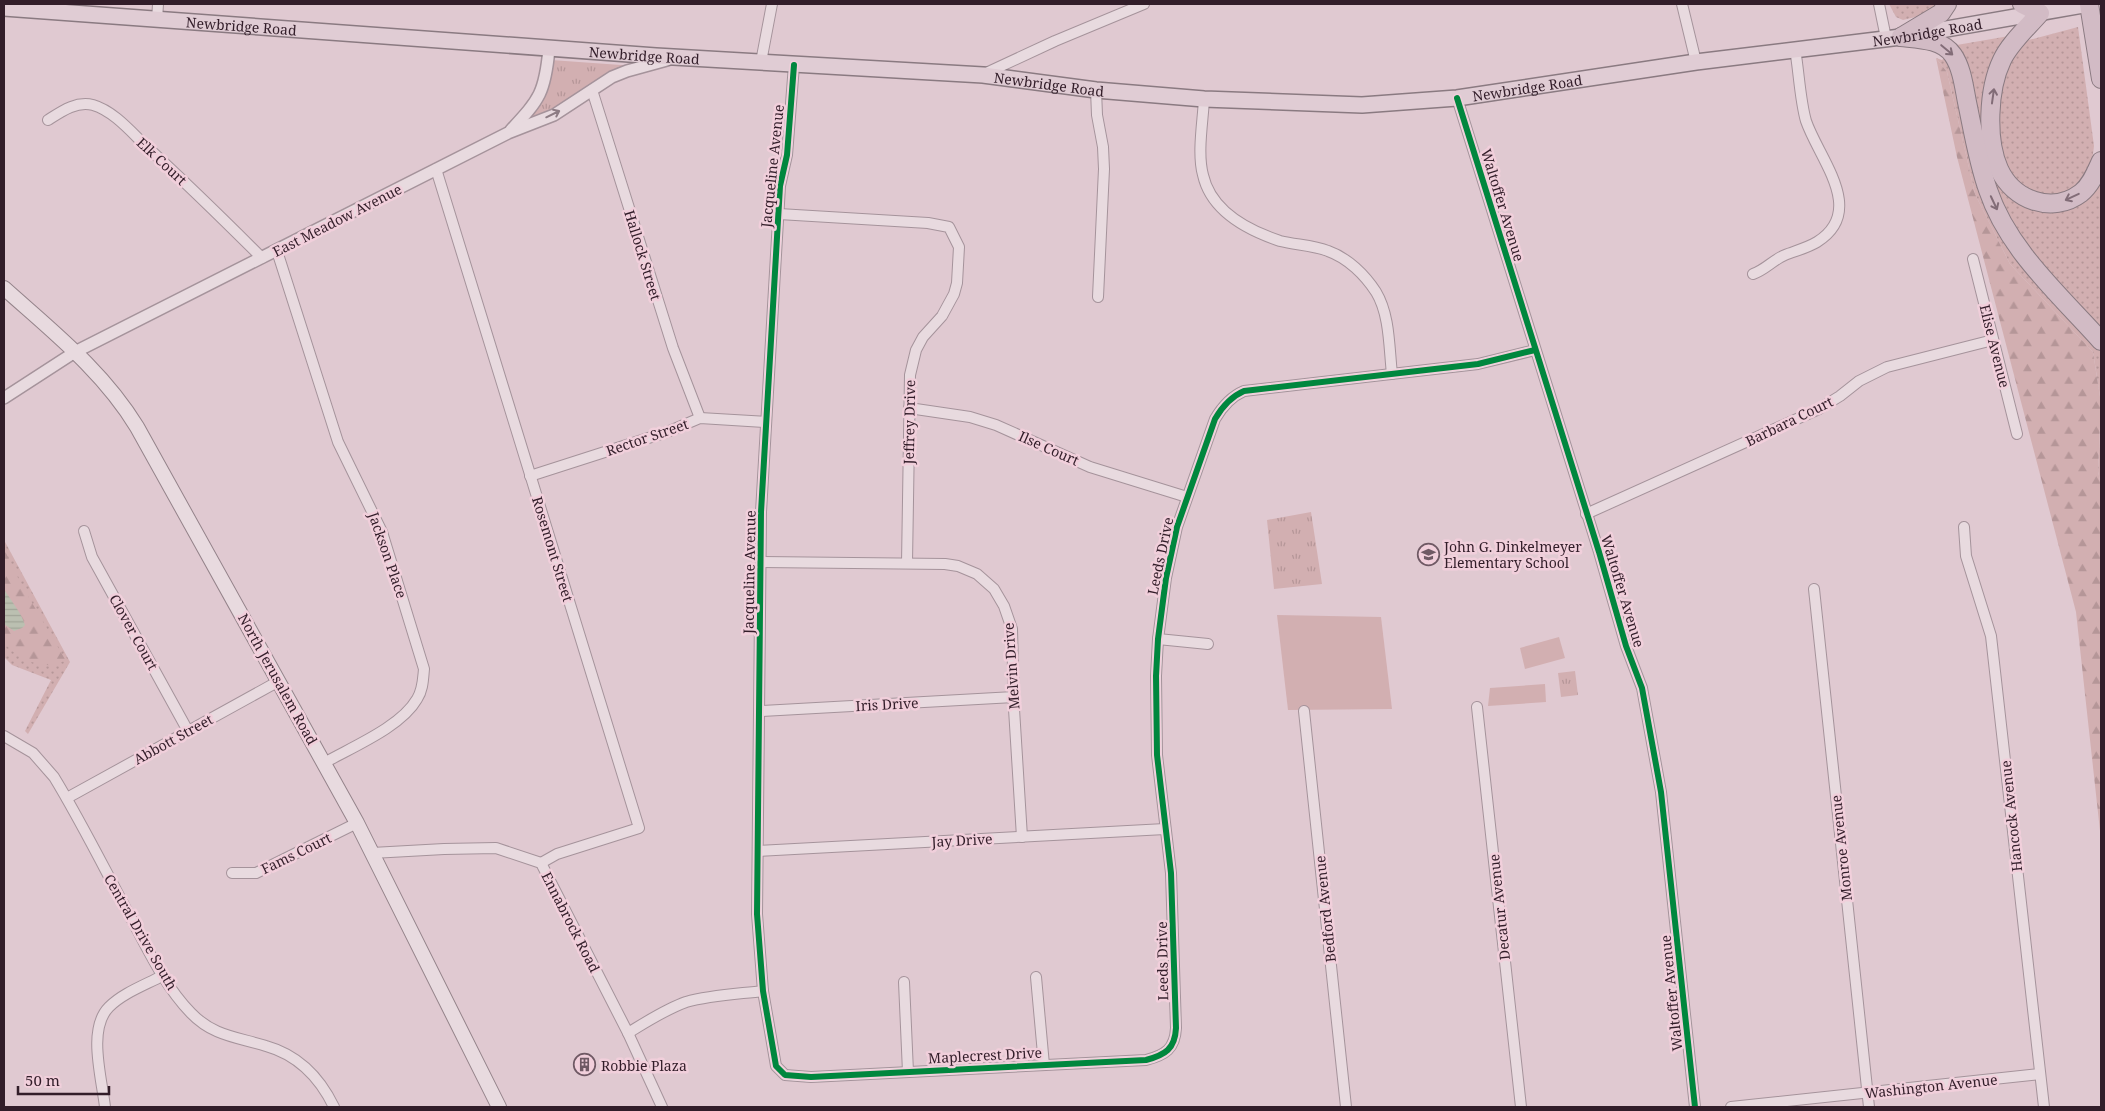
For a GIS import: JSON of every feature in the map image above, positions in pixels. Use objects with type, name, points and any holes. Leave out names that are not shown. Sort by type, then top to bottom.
[{"type":"highway","points":[[1894,38],[1941,13],[1948,4]]},
{"type":"highway","points":[[2022,4],[2048,11],[2008,51],[1996,75],[1990,129],[1998,168],[2008,185],[2019,195],[2034,202],[2050,204],[2069,200],[2081,193],[2089,185],[2101,161]]},
{"type":"highway","points":[[2089,4],[2101,79]]},
{"type":"highway","points":[[1894,38],[1946,46],[1954,56],[1962,79],[1982,170],[1998,213],[2011,236],[2030,262],[2101,341]]},
{"type":"main road","name":"Newbridge Road","points":[[4,8],[549,49],[983,75],[1096,90],[1204,99],[1362,105],[1457,98],[1696,62],[1894,38],[2089,4]]},
{"type":"main road","name":"North Jerusalem Road","points":[[4,288],[110,386],[138,426],[357,823],[499,1107]]},
{"type":"street","points":[[157,20],[158,4]]},
{"type":"street","points":[[760,62],[772,4]]},
{"type":"street","points":[[983,75],[1055,41],[1144,4]]},
{"type":"street","points":[[1682,4],[1696,62]]},
{"type":"street","points":[[1879,4],[1894,38]]},
{"type":"street","points":[[508,133],[540,96],[544,85],[549,49]]},
{"type":"street","points":[[1753,274],[1761,271],[1780,257],[1816,242],[1830,232],[1840,212],[1839,192],[1806,120],[1795,49]]},
{"type":"street","name":"East Meadow Avenue","points":[[4,398],[75,352],[508,133],[554,115],[612,77],[676,57]]},
{"type":"street","name":"Jacqueline Avenue","points":[[785,1075],[776,1066],[764,991],[757,914],[762,512],[780,186],[789,130],[794,65]]},
{"type":"street","name":"Hallock Street","points":[[592,90],[673,348],[700,418]]},
{"type":"street","points":[[1096,90],[1104,170],[1098,297]]},
{"type":"street","name":"Waltoffer Avenue","points":[[1457,98],[1626,646],[1642,688],[1648,711],[1661,792],[1696,1107]]},
{"type":"street","points":[[1204,99],[1201,164],[1210,194],[1228,215],[1246,226],[1281,241],[1329,251],[1348,262],[1363,275],[1377,294],[1383,309],[1392,374]]},
{"type":"street","name":"Elk Court","points":[[48,120],[68,107],[82,104],[94,106],[113,116],[189,186],[262,258]]},
{"type":"street","name":"Rosemont Street","points":[[436,169],[639,828],[557,854],[540,863]]},
{"type":"street","name":"Jeffrey Drive","points":[[779,214],[928,223],[949,227],[959,247],[957,283],[954,294],[942,316],[923,338],[916,350],[910,375],[907,563]]},
{"type":"street","name":"Jackson Place","points":[[277,251],[338,442],[382,532],[424,669],[423,684],[418,698],[409,711],[398,721],[324,763]]},
{"type":"street","name":"Elise Avenue","points":[[1973,259],[2017,434]]},
{"type":"street","name":"Barbara Court","points":[[1586,514],[1819,409],[1859,381],[1887,367],[1993,340]]},
{"type":"street","name":"Leeds Drive","points":[[1175,1037],[1173,902],[1155,723],[1158,639],[1166,578],[1177,527],[1215,419],[1222,406],[1236,395],[1260,388],[1478,364],[1535,350]]},
{"type":"street","name":"Ilse Court","points":[[909,408],[970,418],[996,425],[1090,466],[1186,497]]},
{"type":"street","name":"Rector Street","points":[[530,476],[667,432],[700,418],[766,422]]},
{"type":"street","name":"Hancock Avenue","points":[[1964,527],[1966,556],[1991,636],[2044,1107]]},
{"type":"street","name":"Clover Court","points":[[84,531],[92,557],[188,730]]},
{"type":"street","name":"Melvin Drive","points":[[762,562],[945,564],[958,566],[977,574],[994,589],[1004,606],[1012,628],[1022,837]]},
{"type":"street","name":"Monroe Avenue","points":[[1814,589],[1869,1107]]},
{"type":"street","points":[[1158,639],[1208,644]]},
{"type":"street","name":"Abbott Street","points":[[67,798],[279,681]]},
{"type":"street","name":"Iris Drive","points":[[760,711],[1014,697]]},
{"type":"street","name":"Decatur Avenue","points":[[1477,707],[1521,1107]]},
{"type":"street","name":"Bedford Avenue","points":[[1304,711],[1346,1107]]},
{"type":"street","name":"Central Drive South","points":[[4,736],[25,747],[41,760],[67,798],[162,976],[192,1014],[204,1024],[230,1038],[266,1046],[296,1060],[312,1073],[334,1107]]},
{"type":"street","name":"Fams Court","points":[[232,874],[256,873],[357,823]]},
{"type":"street","name":"Jay Drive","points":[[758,850],[1165,829]]},
{"type":"street","name":"Ennabrock Road","points":[[372,853],[496,848],[540,863],[628,1033],[662,1107]]},
{"type":"street","points":[[106,1107],[97,1038],[101,1017],[116,1002],[162,976]]},
{"type":"street","points":[[1036,977],[1044,1065]]},
{"type":"street","points":[[904,982],[908,1072]]},
{"type":"street","points":[[628,1033],[648,1020],[685,1003],[764,991]]},
{"type":"street","name":"Maplecrest Drive","points":[[785,1075],[811,1077],[1146,1060],[1161,1056],[1170,1049],[1175,1037]]},
{"type":"street","name":"Washington Avenue","points":[[1731,1107],[2040,1074]]},
{"type":"green space","points":[[1889,4],[1941,4],[1932,13],[1903,20],[1896,17]]},
{"type":"green space","points":[[2078,27],[2094,146],[2091,169],[2082,185],[2065,196],[2026,195],[1998,156],[1995,114],[2001,74],[2025,41]]},
{"type":"green space","points":[[2009,36],[1996,52],[1983,96],[1985,149],[1993,175],[2012,200],[2037,211],[2063,211],[2087,198],[2101,182],[2101,333],[2027,250],[2004,215],[1951,46]]},
{"type":"green space","points":[[1945,57],[1952,70],[1979,189],[2101,352],[2101,403],[2093,352],[2010,264],[1975,194],[1947,72],[1936,58],[1942,60]]},
{"type":"green space","points":[[1936,58],[1947,72],[1975,194],[2010,264],[2093,352],[2101,403],[2098,471],[2101,486],[2101,840],[2076,612],[1957,157]]},
{"type":"green space","points":[[551,60],[635,66],[563,106],[522,125]]},
{"type":"green space","points":[[2101,409],[2101,486],[2098,471]]},
{"type":"green space","points":[[1311,512],[1322,584],[1274,589],[1267,520]]},
{"type":"green space","points":[[4,540],[70,662],[28,734],[25,731],[51,680],[12,665],[4,657]]},
{"type":"green space","points":[[4,549],[21,584],[66,661],[55,665],[33,663],[14,653],[4,643],[4,624],[5,626],[22,616],[12,604],[4,589]]},
{"type":"green space","points":[[1277,615],[1381,617],[1392,709],[1288,710]]},
{"type":"green space","points":[[1559,637],[1565,658],[1525,669],[1520,648]]},
{"type":"green space","points":[[1575,671],[1578,695],[1561,697],[1558,673]]},
{"type":"green space","points":[[1545,684],[1546,702],[1488,706],[1490,688]]},
{"type":"shaded area","points":[[4,589],[25,625],[14,631],[4,624]]},
{"type":"cycle path","points":[[794,65],[787,155],[780,186],[761,512],[757,914],[763,991],[776,1066],[785,1075],[811,1077],[1146,1060],[1159,1056],[1168,1050],[1174,1041],[1176,1028],[1171,873],[1157,755],[1156,676],[1158,639],[1166,578],[1177,527],[1215,419],[1227,403],[1244,391],[1478,364],[1535,350]]},
{"type":"cycle path","points":[[1457,98],[1599,552],[1626,646],[1642,688],[1661,792],[1695,1107]]},
{"type":"place","name":"John G. Dinkelmeyer Elementary School","points":[[1428,554]]},
{"type":"place","name":"Robbie Plaza","points":[[585,1065]]}]
